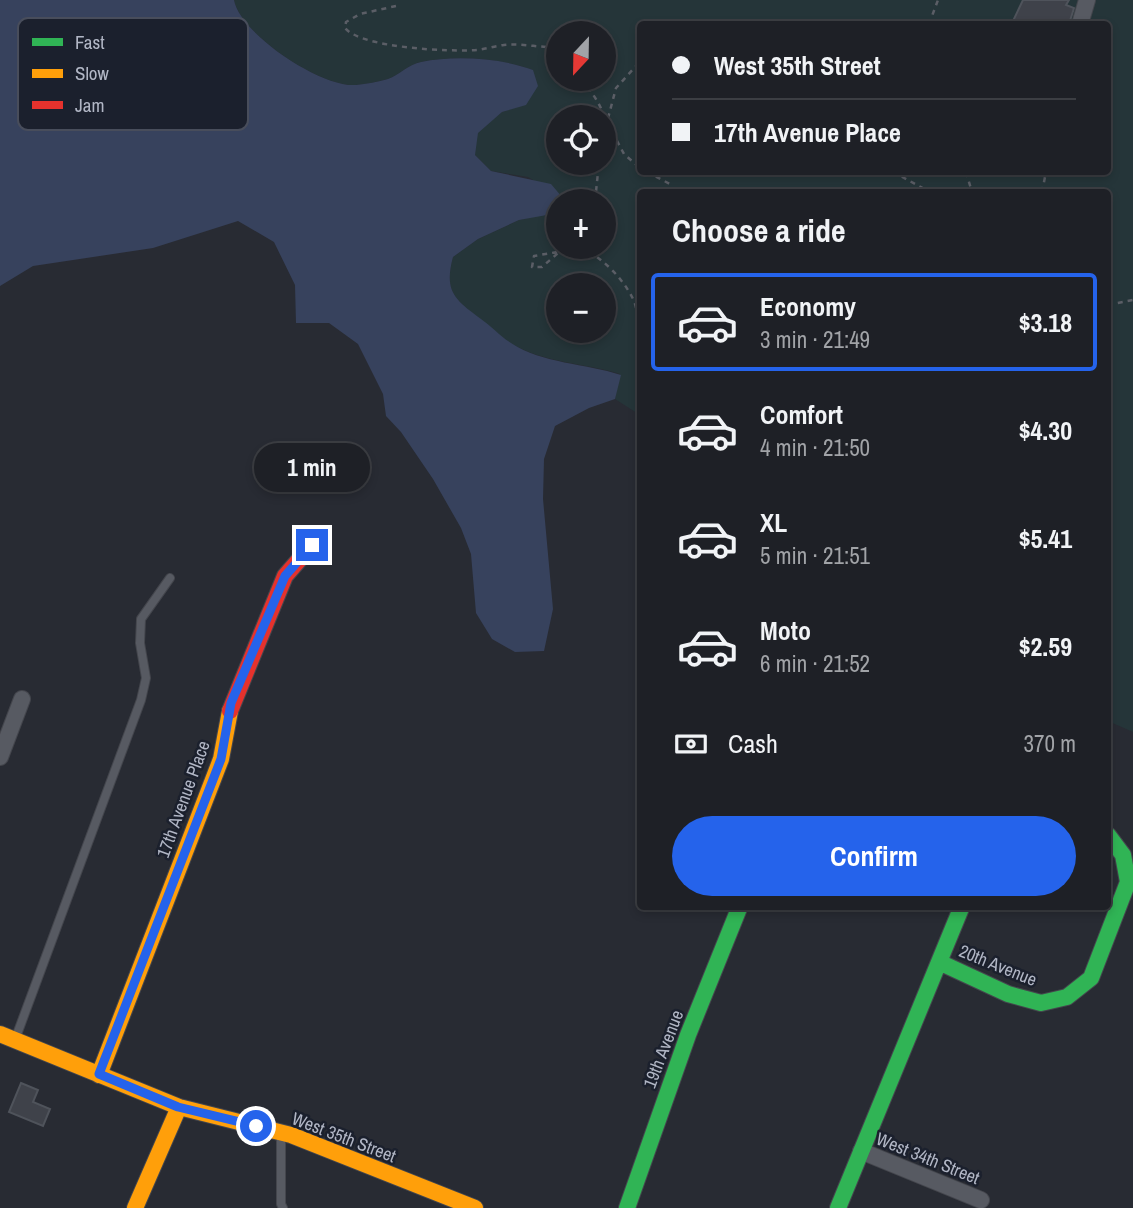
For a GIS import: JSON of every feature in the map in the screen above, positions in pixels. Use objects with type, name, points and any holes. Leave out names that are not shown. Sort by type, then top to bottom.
[{"type":"street","points":[[1081,21],[1087,0]]},
{"type":"street","name":"17th Avenue Place","points":[[99,1074],[221,759],[231,703],[285,576],[312,545]]},
{"type":"street","points":[[0,757],[22,699]]},
{"type":"street","name":"20th Avenue","points":[[939,962],[1008,993],[1041,1003],[1067,997],[1091,978],[1128,882],[1123,855],[1111,839]]},
{"type":"street","name":"19th Avenue","points":[[627,1208],[688,1035],[738,910]]},
{"type":"street","name":"20th Avenue","points":[[838,1208],[960,910]]},
{"type":"street","name":"West 35th Street","points":[[8,1037],[178,1107],[282,1133],[433,1196],[475,1208]]},
{"type":"street","points":[[135,1208],[178,1107]]},
{"type":"street","name":"West 34th Street","points":[[861,1151],[981,1200]]},
{"type":"lane","points":[[8,1037],[141,700],[146,678],[140,643],[141,620],[170,578]]},
{"type":"lane","points":[[282,1133],[283,1208]]},
{"type":"path","points":[[930,21],[939,0]]},
{"type":"path","points":[[396,6],[360,14],[346,22],[345,27],[351,34],[365,38],[443,50],[478,50],[504,45],[546,47]]},
{"type":"path","points":[[612,105],[616,88],[637,66]]},
{"type":"path","points":[[616,139],[624,154],[637,165]]},
{"type":"path","points":[[653,175],[670,184]]},
{"type":"path","points":[[899,175],[924,189]]},
{"type":"path","points":[[557,252],[542,267],[532,267],[534,256],[557,252]]},
{"type":"path","points":[[597,259],[614,271],[623,284],[634,301],[637,318]]},
{"type":"path","points":[[1111,304],[1133,300]]},
{"type":"shaded area","points":[[234,0],[1133,0],[1133,732],[1111,722],[1111,189],[637,189],[637,413],[615,399],[620,374],[550,359],[523,350],[506,340],[464,306],[453,293],[450,278],[453,257],[478,239],[519,220],[546,214],[546,259],[616,259],[616,189],[548,189],[528,177],[491,171],[475,155],[475,133],[502,112],[526,104],[532,70],[492,60],[434,60],[417,63],[380,81],[356,85],[341,84],[323,78],[284,56],[251,28],[248,18],[243,18],[240,14]]},
{"type":"water","points":[[0,0],[234,0],[243,18],[18,18],[18,130],[248,130],[248,24],[266,43],[284,56],[323,78],[341,84],[356,85],[380,81],[417,63],[434,60],[492,60],[533,70],[538,86],[526,105],[502,112],[478,133],[475,155],[491,171],[551,184],[555,189],[546,189],[546,215],[519,220],[478,239],[453,257],[450,278],[453,293],[458,300],[523,350],[621,375],[615,399],[589,408],[555,426],[544,459],[543,499],[553,609],[544,651],[515,652],[492,639],[476,613],[471,554],[461,528],[433,479],[401,432],[386,416],[383,394],[358,344],[329,323],[296,323],[295,285],[274,242],[238,221],[153,248],[33,266],[0,286]]},
{"type":"building","points":[[1023,0],[1069,0],[1066,5],[1074,8],[1070,21],[1013,21]]},
{"type":"building","points":[[21,1083],[38,1090],[33,1102],[50,1109],[43,1126],[9,1112]]},
{"type":"traffic: fast","points":[[960,910],[939,962],[1008,994],[1041,1003],[1067,997],[1091,978],[1128,882],[1123,855],[1111,839]]},
{"type":"traffic: fast","points":[[627,1208],[688,1035],[738,910]]},
{"type":"traffic: fast","points":[[838,1208],[939,962]]},
{"type":"traffic: slow","points":[[99,1075],[221,759],[230,711]]},
{"type":"traffic: slow","points":[[0,1034],[179,1107],[291,1135],[475,1208]]},
{"type":"traffic: slow","points":[[135,1208],[179,1107]]},
{"type":"traffic: jam","points":[[230,711],[285,576],[312,545]]},
{"type":"route","points":[[256,1126],[178,1107],[99,1074],[221,759],[231,703],[285,576],[312,545]]}]
